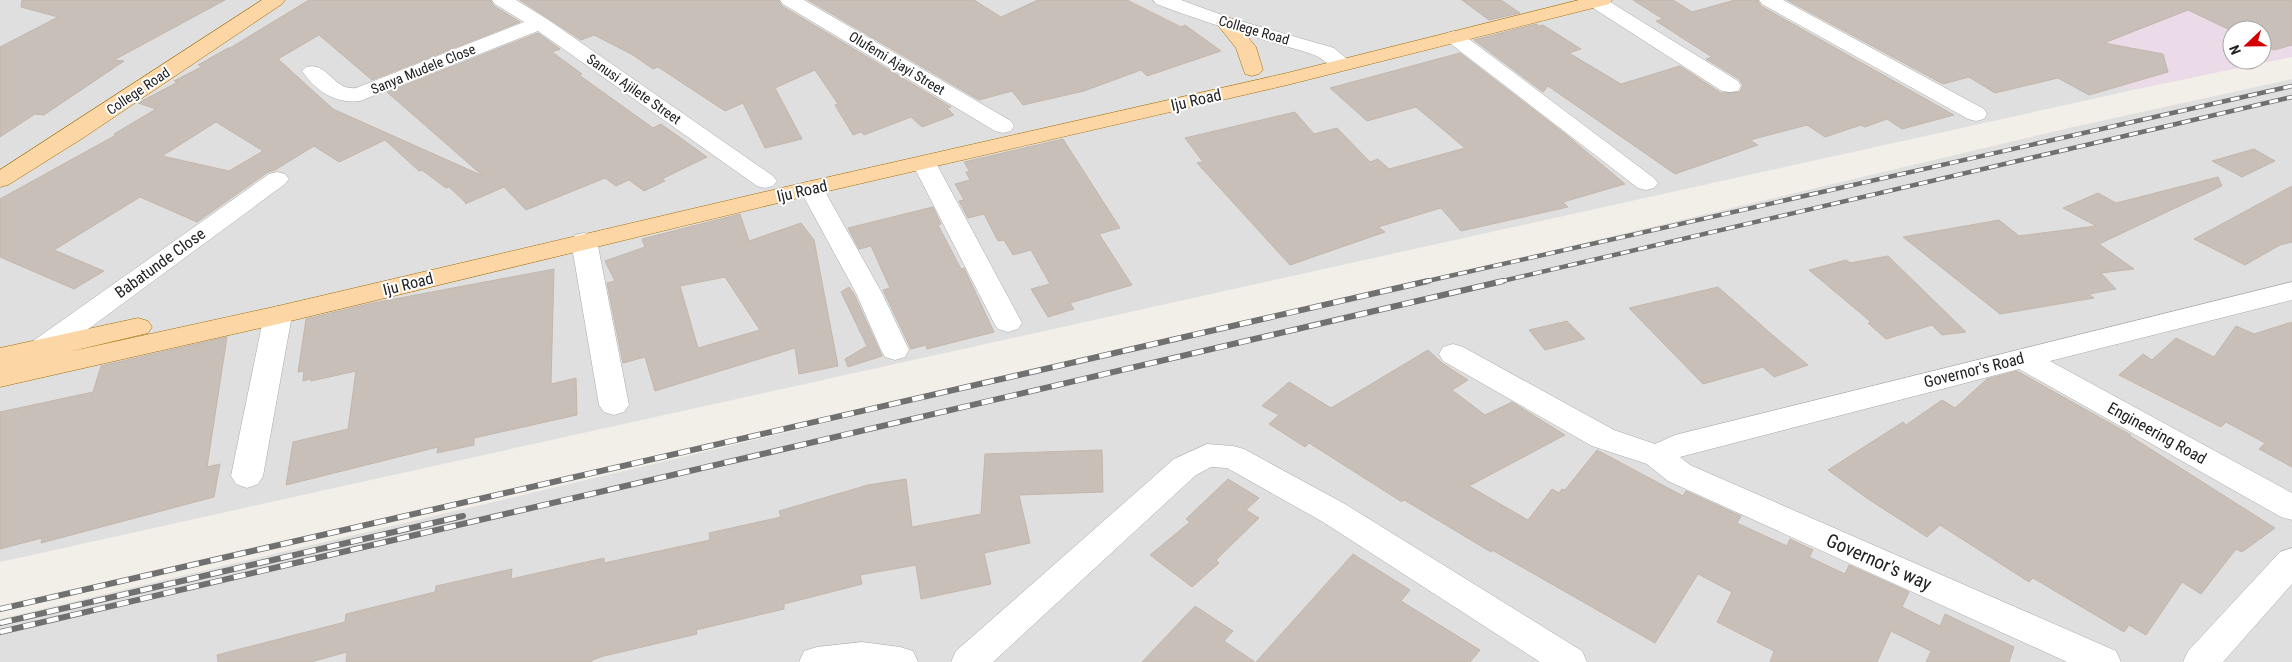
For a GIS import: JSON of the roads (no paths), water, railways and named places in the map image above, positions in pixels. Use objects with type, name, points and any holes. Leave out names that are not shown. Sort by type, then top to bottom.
[{"type":"main road","name":"College Road","points":[[0,161],[116,89],[252,0]]},
{"type":"main road","name":"College Road","points":[[0,180],[83,128],[275,0]]},
{"type":"main road","name":"Iju Road","points":[[0,377],[278,315],[584,241],[924,163],[1335,58],[1534,0]]},
{"type":"main road","name":"Iju Road","points":[[0,358],[281,296],[765,181],[1252,70],[1335,58],[1454,37],[1599,1]]},
{"type":"main road","points":[[1226,23],[1246,47],[1252,70]]},
{"type":"street","name":"Sanusi Ajilete Street","points":[[502,0],[540,23],[765,181]]},
{"type":"street","name":"Olufemi Ajayi Street","points":[[790,0],[1003,126]]},
{"type":"street","name":"College Road","points":[[1163,0],[1226,23],[1335,58]]},
{"type":"street","points":[[1769,0],[1976,114]]},
{"type":"street","points":[[1599,1],[1730,86]]},
{"type":"street","name":"Sanya Mudele Close","points":[[313,71],[338,94],[348,96],[360,94],[540,23]]},
{"type":"street","points":[[1454,37],[1646,182]]},
{"type":"street","points":[[924,163],[1008,323]]},
{"type":"street","name":"Babatunde Close","points":[[43,348],[277,179]]},
{"type":"street","points":[[811,188],[869,293],[895,350]]},
{"type":"street","points":[[584,241],[614,405]]},
{"type":"street","name":"Governor's Road","points":[[1658,456],[1675,446],[2021,358],[2292,292]]},
{"type":"street","points":[[247,476],[278,315]]},
{"type":"street","points":[[1453,354],[1604,438],[1658,456]]},
{"type":"street","name":"Engineering Road","points":[[2021,358],[2292,508]]},
{"type":"street","points":[[969,662],[1185,466],[1207,454],[1233,457],[1334,513],[1569,662]]},
{"type":"street","name":"Governor's way","points":[[1658,456],[1679,473],[2103,662]]},
{"type":"street","points":[[2201,662],[2292,561]]},
{"type":"street","points":[[817,662],[862,657],[900,662]]},
{"type":"railway","points":[[1423,282],[2292,86]]},
{"type":"railway","points":[[1498,282],[2292,97]]},
{"type":"railway","points":[[0,609],[1428,281]]},
{"type":"railway","points":[[0,632],[1503,281]]},
{"type":"railway","points":[[0,623],[463,516]]}]
